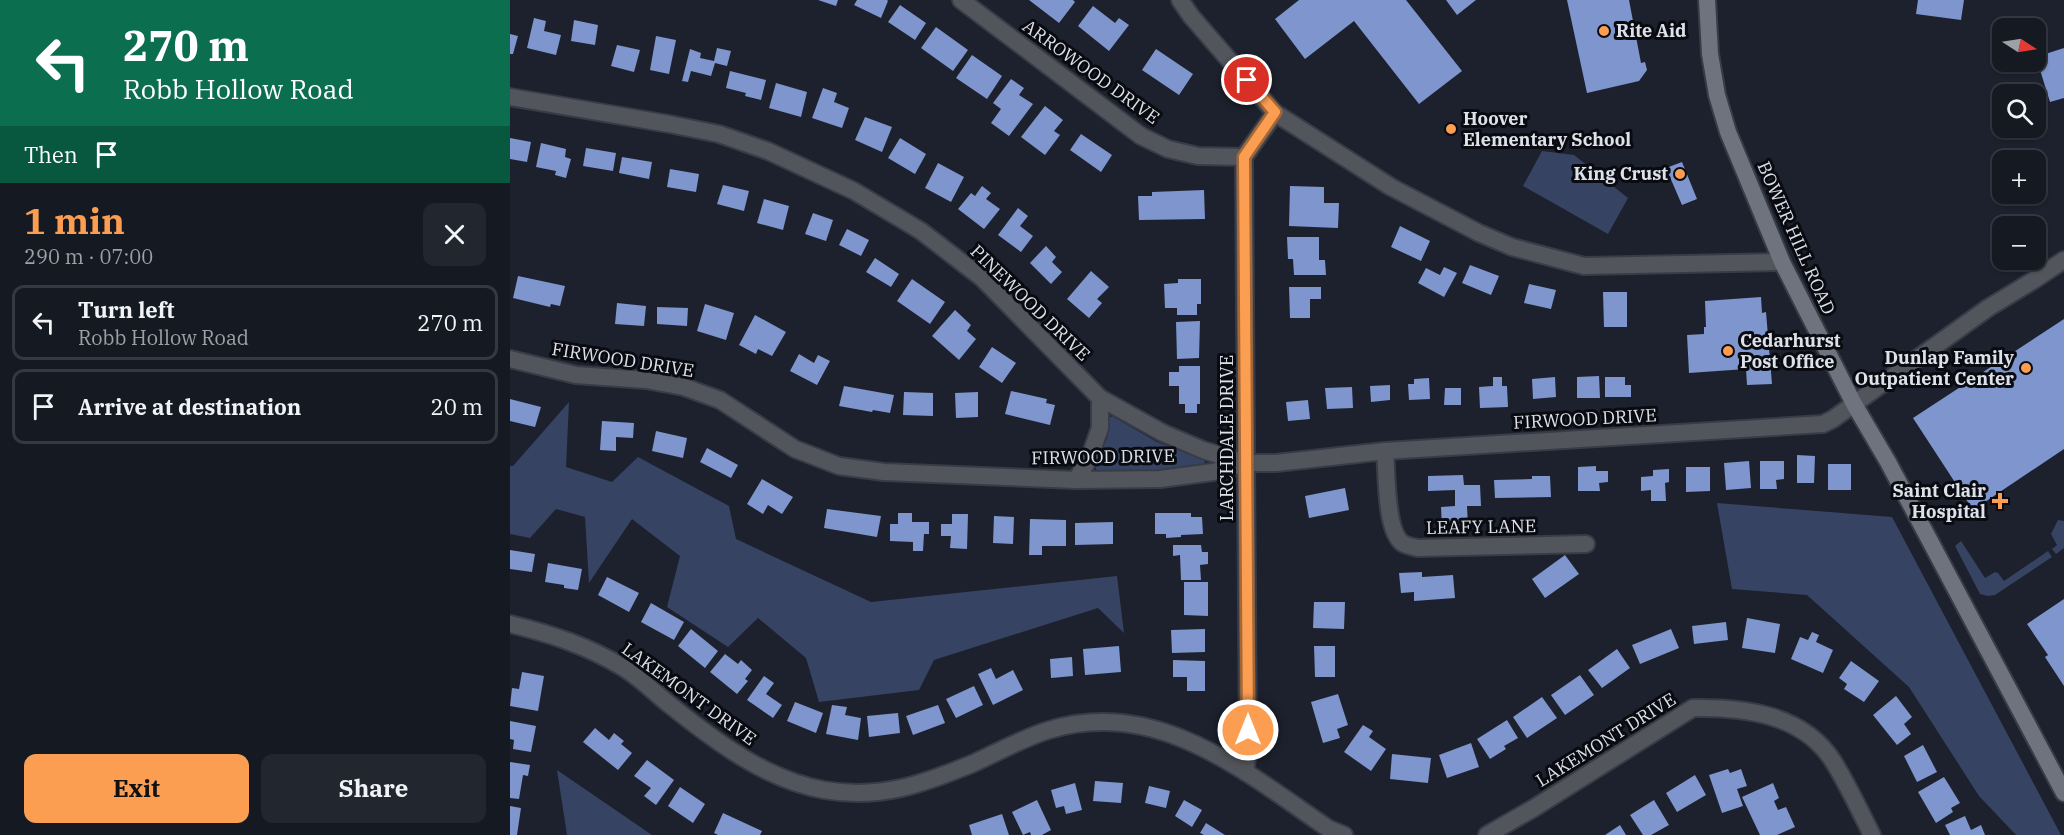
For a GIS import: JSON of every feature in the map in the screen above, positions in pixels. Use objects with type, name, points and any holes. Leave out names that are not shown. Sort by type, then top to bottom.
[{"type":"main road","name":"BOWER HILL ROAD","points":[[1707,0],[1710,54],[1717,95],[1728,132],[1782,262],[1854,404],[1888,462],[2064,794]]},
{"type":"street","name":"ARROWOOD DRIVE","points":[[961,0],[1141,136],[1168,148],[1198,156],[1244,157]]},
{"type":"street","points":[[1180,0],[1191,16],[1275,112],[1391,187],[1479,233],[1512,247],[1584,266],[1782,262]]},
{"type":"street","name":"PINEWOOD DRIVE","points":[[510,98],[719,134],[768,151],[854,191],[921,231],[982,278],[1100,399],[1163,433],[1203,450],[1247,463]]},
{"type":"street","points":[[1244,157],[1275,112]]},
{"type":"street","name":"LARCHDALE DRIVE","points":[[1244,157],[1248,752],[1245,772]]},
{"type":"street","name":"FIRWOOD DRIVE","points":[[510,359],[576,375],[646,380],[684,387],[720,400],[795,449],[839,466],[884,472],[1076,480],[1160,479],[1213,472],[1247,463],[1276,463],[1386,451],[1823,424],[1988,308],[2064,260]]},
{"type":"street","points":[[1076,480],[1089,459],[1100,428],[1100,399]]},
{"type":"street","name":"LEAFY LANE","points":[[1386,451],[1391,522],[1394,535],[1402,544],[1418,548],[1586,544]]},
{"type":"street","name":"LAKEMONT DRIVE","points":[[510,624],[554,635],[593,650],[626,669],[703,731],[746,759],[789,781],[823,790],[862,793],[893,790],[930,782],[1049,730],[1090,722],[1129,724],[1160,729],[1187,739],[1245,772],[1329,829],[1344,835]]},
{"type":"street","name":"LAKEMONT DRIVE","points":[[1487,835],[1693,708],[1713,708],[1759,712],[1783,720],[1811,736],[1832,760],[1872,835]]},
{"type":"shaded area","points":[[1542,151],[1574,155],[1628,198],[1608,234],[1523,186]]},
{"type":"shaded area","points":[[569,402],[566,467],[612,482],[638,457],[729,506],[736,539],[871,602],[1117,576],[1124,633],[1098,608],[934,660],[919,690],[819,702],[806,658],[758,618],[728,647],[667,607],[680,556],[632,519],[589,583],[585,517],[556,509],[530,538],[510,534],[510,466],[513,466]]},
{"type":"shaded area","points":[[1112,416],[1157,442],[1205,460],[1204,465],[1150,472],[1098,474],[1094,464],[1107,439],[1109,418]]},
{"type":"shaded area","points":[[1717,503],[1892,517],[2061,835],[2016,835],[1979,796],[1909,687],[1807,595],[1732,589]]},
{"type":"shaded area","points":[[2058,520],[2064,521],[2064,548],[2056,554],[2052,549],[2057,545],[2051,534]]},
{"type":"shaded area","points":[[1961,541],[1985,578],[1995,572],[2004,581],[2048,551],[2052,557],[1995,595],[1988,596],[1980,594],[1955,546]]},
{"type":"shaded area","points":[[557,770],[652,835],[567,835]]},
{"type":"building","points":[[818,0],[838,0],[836,6]]},
{"type":"building","points":[[857,0],[888,1],[881,18],[854,5]]},
{"type":"building","points":[[1029,0],[1073,0],[1075,2],[1059,23]]},
{"type":"building","points":[[1299,0],[1406,0],[1462,71],[1419,104],[1354,21],[1305,59],[1275,19]]},
{"type":"building","points":[[1446,0],[1476,0],[1457,15]]},
{"type":"building","name":"Rite Aid","points":[[1567,0],[1629,0],[1641,63],[1645,62],[1647,70],[1639,81],[1587,93]]},
{"type":"building","points":[[1918,0],[1964,0],[1961,20],[1916,14]]},
{"type":"building","points":[[900,5],[926,23],[915,40],[888,22]]},
{"type":"building","points":[[1093,6],[1115,23],[1119,18],[1129,25],[1109,51],[1078,26]]},
{"type":"building","points":[[534,18],[546,21],[544,31],[561,35],[556,55],[527,48]]},
{"type":"building","points":[[574,20],[598,25],[595,45],[571,41]]},
{"type":"building","points":[[936,27],[968,50],[953,71],[921,48]]},
{"type":"building","points":[[510,34],[518,36],[513,54],[510,54]]},
{"type":"building","points":[[656,36],[676,40],[669,74],[650,70]]},
{"type":"building","points":[[617,45],[640,50],[634,72],[611,66]]},
{"type":"building","points":[[717,48],[731,51],[727,66],[715,63],[711,76],[691,71],[688,82],[682,81],[690,49],[701,53],[700,58],[714,61]]},
{"type":"building","points":[[2064,48],[2064,98],[2050,102],[2041,72],[2046,72],[2046,54]]},
{"type":"building","points":[[1156,49],[1193,74],[1179,95],[1142,70]]},
{"type":"building","points":[[972,55],[1002,76],[987,99],[956,78]]},
{"type":"building","points":[[730,71],[766,80],[761,100],[726,88]]},
{"type":"building","points":[[1011,79],[1024,88],[1019,95],[1033,104],[1009,136],[991,123],[1001,109],[993,103]]},
{"type":"building","points":[[776,83],[807,92],[801,117],[769,108]]},
{"type":"building","points":[[823,88],[837,93],[834,102],[849,108],[842,128],[812,118]]},
{"type":"building","points":[[1045,106],[1063,120],[1054,131],[1060,135],[1045,155],[1021,137]]},
{"type":"building","points":[[865,117],[892,127],[882,152],[855,140]]},
{"type":"building","points":[[1081,134],[1112,155],[1101,172],[1070,150]]},
{"type":"building","points":[[510,138],[531,142],[527,162],[510,159]]},
{"type":"building","points":[[900,138],[926,154],[915,174],[888,158]]},
{"type":"building","points":[[541,143],[566,149],[565,157],[571,159],[566,178],[555,175],[556,171],[536,167]]},
{"type":"building","points":[[586,148],[616,153],[613,171],[583,166]]},
{"type":"building","points":[[622,157],[652,162],[649,179],[619,173]]},
{"type":"building","points":[[1682,162],[1697,199],[1682,205],[1666,168]]},
{"type":"building","points":[[938,163],[964,177],[951,202],[925,188]]},
{"type":"building","points":[[670,169],[699,174],[696,192],[667,187]]},
{"type":"building","points":[[723,185],[749,191],[744,211],[717,204]]},
{"type":"building","points":[[982,186],[991,193],[986,199],[1000,209],[984,229],[958,209],[971,193],[975,196]]},
{"type":"building","points":[[1290,186],[1324,187],[1324,203],[1339,203],[1338,228],[1289,226]]},
{"type":"building","points":[[1204,190],[1205,219],[1139,220],[1138,196],[1152,196],[1152,192]]},
{"type":"building","points":[[764,199],[789,206],[783,230],[757,223]]},
{"type":"building","points":[[1018,208],[1028,216],[1020,226],[1033,236],[1021,252],[998,235]]},
{"type":"building","points":[[813,213],[833,220],[826,241],[805,234]]},
{"type":"building","points":[[1400,226],[1430,241],[1421,261],[1391,247]]},
{"type":"building","points":[[847,229],[869,240],[861,256],[839,245]]},
{"type":"building","points":[[1287,237],[1319,237],[1319,260],[1325,260],[1326,275],[1294,275],[1293,259],[1288,259]]},
{"type":"building","points":[[1046,246],[1056,257],[1052,262],[1062,272],[1051,284],[1030,263]]},
{"type":"building","points":[[875,258],[899,274],[891,287],[866,272]]},
{"type":"building","points":[[1470,265],[1499,276],[1491,295],[1462,283]]},
{"type":"building","points":[[1444,267],[1457,273],[1444,297],[1418,283],[1426,268],[1440,275]]},
{"type":"building","points":[[1091,271],[1109,287],[1097,299],[1102,303],[1089,318],[1067,299]]},
{"type":"building","points":[[518,276],[565,286],[560,306],[551,304],[550,307],[513,298]]},
{"type":"building","points":[[912,279],[945,302],[930,324],[897,301]]},
{"type":"building","points":[[1178,279],[1201,279],[1201,304],[1197,304],[1197,315],[1177,315],[1177,308],[1165,308],[1164,284],[1178,283]]},
{"type":"building","points":[[1529,284],[1556,290],[1551,309],[1524,303]]},
{"type":"building","points":[[1289,287],[1321,287],[1321,299],[1310,299],[1310,318],[1290,318]]},
{"type":"building","points":[[1603,292],[1627,292],[1627,327],[1604,327]]},
{"type":"building","name":"Cedarhurst Post Office","points":[[1761,297],[1762,313],[1766,312],[1772,384],[1747,385],[1746,369],[1689,373],[1687,335],[1704,334],[1705,301]]},
{"type":"building","points":[[617,303],[646,306],[644,326],[615,324]]},
{"type":"building","points":[[705,304],[734,313],[726,340],[697,331]]},
{"type":"building","points":[[657,307],[688,308],[687,326],[657,324]]},
{"type":"building","points":[[955,310],[971,325],[967,331],[976,339],[959,360],[932,336]]},
{"type":"building","points":[[755,315],[786,332],[772,356],[758,349],[756,354],[739,345]]},
{"type":"building","name":"Dunlap Family Outpatient Center","points":[[2064,319],[2064,449],[1973,510],[1913,418]]},
{"type":"building","points":[[1200,321],[1199,358],[1177,359],[1176,322]]},
{"type":"building","points":[[992,347],[1016,363],[1002,383],[979,367]]},
{"type":"building","points":[[799,354],[814,363],[818,355],[830,361],[817,385],[790,371]]},
{"type":"building","points":[[1179,366],[1200,366],[1200,404],[1197,404],[1197,413],[1185,413],[1185,404],[1179,404],[1179,386],[1169,386],[1169,372],[1179,372]]},
{"type":"building","points":[[1599,376],[1600,398],[1577,398],[1577,377]]},
{"type":"building","points":[[1493,377],[1502,377],[1502,386],[1507,386],[1508,407],[1480,408],[1479,387],[1493,386]]},
{"type":"building","points":[[1555,377],[1556,397],[1533,399],[1532,379]]},
{"type":"building","points":[[1605,377],[1625,377],[1625,385],[1631,385],[1631,397],[1605,397]]},
{"type":"building","points":[[1429,378],[1430,399],[1409,400],[1408,384],[1414,384],[1414,379]]},
{"type":"building","points":[[1390,385],[1390,400],[1371,402],[1370,386]]},
{"type":"building","points":[[844,386],[894,395],[890,413],[839,406]]},
{"type":"building","points":[[1352,387],[1353,408],[1327,409],[1325,388]]},
{"type":"building","points":[[1445,388],[1461,388],[1461,405],[1444,405]]},
{"type":"building","points":[[1011,391],[1047,399],[1046,403],[1055,405],[1050,425],[1005,414]]},
{"type":"building","points":[[904,392],[933,393],[933,416],[903,415]]},
{"type":"building","points":[[978,392],[978,417],[956,418],[955,393]]},
{"type":"building","points":[[510,399],[541,407],[535,427],[510,421]]},
{"type":"building","points":[[1308,400],[1310,419],[1288,421],[1286,402]]},
{"type":"building","points":[[602,421],[634,423],[633,438],[616,437],[616,451],[600,450]]},
{"type":"building","points":[[656,431],[687,438],[683,458],[652,451]]},
{"type":"building","points":[[707,448],[738,465],[731,478],[700,462]]},
{"type":"building","points":[[1797,455],[1815,456],[1814,483],[1797,483]]},
{"type":"building","points":[[1749,461],[1751,488],[1726,490],[1724,463]]},
{"type":"building","points":[[1760,461],[1784,461],[1784,479],[1776,480],[1777,489],[1760,489]]},
{"type":"building","points":[[1828,464],[1851,464],[1851,490],[1828,490]]},
{"type":"building","points":[[1596,466],[1596,471],[1608,471],[1608,482],[1599,483],[1600,491],[1578,491],[1578,467]]},
{"type":"building","points":[[1686,467],[1710,467],[1710,491],[1686,492]]},
{"type":"building","points":[[1669,469],[1669,482],[1665,483],[1666,501],[1651,501],[1651,490],[1641,491],[1641,477],[1653,476],[1653,470]]},
{"type":"building","points":[[1463,475],[1464,485],[1480,485],[1481,506],[1467,506],[1468,526],[1442,527],[1441,507],[1455,506],[1455,490],[1428,491],[1428,476]]},
{"type":"building","points":[[1532,476],[1550,476],[1551,497],[1495,498],[1494,480],[1532,479]]},
{"type":"building","points":[[762,479],[793,497],[782,514],[768,505],[763,514],[747,504]]},
{"type":"building","points":[[1345,488],[1349,510],[1309,518],[1305,496]]},
{"type":"building","points":[[827,509],[881,516],[877,537],[824,528]]},
{"type":"building","points":[[898,513],[912,513],[912,522],[929,522],[929,534],[924,534],[923,551],[913,551],[913,542],[890,541],[890,524],[898,524]]},
{"type":"building","points":[[1155,513],[1191,513],[1191,517],[1202,517],[1203,534],[1166,538],[1166,534],[1155,534]]},
{"type":"building","points":[[952,514],[968,514],[967,549],[950,548],[951,536],[941,536],[941,524],[952,524]]},
{"type":"building","points":[[994,516],[1014,517],[1013,544],[993,543]]},
{"type":"building","points":[[1030,519],[1066,520],[1066,546],[1042,546],[1042,555],[1029,555]]},
{"type":"building","points":[[1113,522],[1113,544],[1075,545],[1075,523]]},
{"type":"building","points":[[1173,545],[1201,545],[1202,552],[1208,552],[1208,564],[1200,565],[1201,580],[1181,580],[1180,555],[1173,556]]},
{"type":"building","points":[[510,550],[535,554],[532,572],[510,569]]},
{"type":"building","points":[[1565,555],[1579,574],[1545,598],[1532,579]]},
{"type":"building","points":[[548,563],[582,569],[578,590],[545,582]]},
{"type":"building","points":[[1422,572],[1422,577],[1453,575],[1455,598],[1414,601],[1414,592],[1401,593],[1399,573]]},
{"type":"building","points":[[607,577],[639,593],[629,612],[598,595]]},
{"type":"building","points":[[1184,582],[1208,582],[1208,616],[1184,615]]},
{"type":"building","points":[[2064,599],[2064,686],[2045,657],[2048,655],[2027,624]]},
{"type":"building","points":[[1314,602],[1345,602],[1344,629],[1313,628]]},
{"type":"building","points":[[651,603],[684,622],[674,640],[641,622]]},
{"type":"building","points":[[1747,618],[1780,624],[1775,653],[1742,648]]},
{"type":"building","points":[[1726,622],[1728,640],[1694,644],[1692,626]]},
{"type":"building","points":[[691,629],[718,651],[705,668],[678,646]]},
{"type":"building","points":[[1205,629],[1205,652],[1172,653],[1171,630]]},
{"type":"building","points":[[1671,629],[1679,648],[1640,664],[1632,645]]},
{"type":"building","points":[[1812,632],[1819,635],[1816,642],[1833,650],[1823,673],[1791,659],[1800,637],[1808,640]]},
{"type":"building","points":[[1119,646],[1121,672],[1085,675],[1083,649]]},
{"type":"building","points":[[1314,646],[1335,646],[1335,677],[1315,677]]},
{"type":"building","points":[[1617,649],[1630,668],[1602,688],[1588,670]]},
{"type":"building","points":[[725,654],[738,664],[741,660],[752,670],[745,679],[748,681],[737,694],[710,672]]},
{"type":"building","points":[[1072,657],[1073,676],[1051,678],[1050,659]]},
{"type":"building","points":[[1173,660],[1205,661],[1205,691],[1187,691],[1187,677],[1173,677]]},
{"type":"building","points":[[1851,661],[1879,681],[1864,702],[1844,689],[1847,684],[1839,678]]},
{"type":"building","points":[[991,668],[996,679],[1013,670],[1023,690],[993,705],[978,674]]},
{"type":"building","points":[[522,672],[544,676],[538,711],[510,706],[512,688],[519,689]]},
{"type":"building","points":[[1580,675],[1594,695],[1565,715],[1551,695]]},
{"type":"building","points":[[764,676],[774,683],[766,694],[782,705],[773,718],[747,700]]},
{"type":"building","points":[[974,686],[983,705],[956,718],[946,699]]},
{"type":"building","points":[[1338,694],[1348,725],[1337,729],[1340,738],[1323,743],[1311,702]]},
{"type":"building","points":[[1896,696],[1912,717],[1904,724],[1911,734],[1897,745],[1873,715]]},
{"type":"building","points":[[1542,697],[1557,718],[1527,738],[1513,717]]},
{"type":"building","points":[[795,702],[823,713],[816,733],[787,721]]},
{"type":"building","points":[[832,705],[847,707],[845,715],[861,718],[858,740],[826,734]]},
{"type":"building","points":[[938,705],[945,723],[913,735],[906,716]]},
{"type":"building","points":[[898,713],[900,733],[869,737],[867,716]]},
{"type":"building","points":[[1507,720],[1518,738],[1504,746],[1506,749],[1490,759],[1477,739]]},
{"type":"building","points":[[510,721],[536,726],[531,752],[513,749],[514,740],[510,739]]},
{"type":"building","points":[[1363,725],[1373,731],[1369,737],[1386,749],[1371,771],[1344,752]]},
{"type":"building","points":[[595,728],[609,740],[614,733],[624,741],[621,744],[632,753],[618,770],[583,742]]},
{"type":"building","points":[[1471,743],[1479,767],[1447,778],[1439,755]]},
{"type":"building","points":[[1923,745],[1937,772],[1917,782],[1904,756]]},
{"type":"building","points":[[1392,754],[1431,758],[1428,783],[1390,779]]},
{"type":"building","points":[[647,760],[674,780],[656,805],[644,796],[651,788],[634,776]]},
{"type":"building","points":[[510,762],[530,765],[528,776],[523,775],[519,799],[510,798]]},
{"type":"building","points":[[1728,769],[1730,773],[1741,769],[1747,786],[1737,789],[1743,806],[1722,813],[1709,775]]},
{"type":"building","points":[[1695,775],[1706,795],[1677,812],[1666,793]]},
{"type":"building","points":[[1944,777],[1960,803],[1951,808],[1953,812],[1936,823],[1918,792]]},
{"type":"building","points":[[1095,781],[1123,783],[1121,803],[1093,801]]},
{"type":"building","points":[[1075,783],[1082,810],[1066,814],[1064,806],[1056,808],[1051,790]]},
{"type":"building","points":[[1773,783],[1779,798],[1774,801],[1778,810],[1786,807],[1795,827],[1777,835],[1760,835],[1742,797]]},
{"type":"building","points":[[1149,786],[1170,791],[1166,808],[1145,803]]},
{"type":"building","points":[[680,787],[705,804],[693,823],[668,806]]},
{"type":"building","points":[[1037,800],[1051,830],[1042,835],[1031,835],[1030,832],[1023,835],[1012,812]]},
{"type":"building","points":[[1184,800],[1202,810],[1192,827],[1175,816]]},
{"type":"building","points":[[1654,800],[1669,825],[1651,835],[1643,835],[1630,815]]},
{"type":"building","points":[[510,806],[521,808],[517,835],[510,835]]},
{"type":"building","points":[[723,813],[762,831],[760,835],[718,835],[714,833]]},
{"type":"building","points":[[1002,814],[1009,835],[972,835],[969,825]]},
{"type":"building","points":[[1965,816],[1971,830],[1981,825],[1985,835],[1950,835],[1945,825]]},
{"type":"building","points":[[1206,823],[1225,835],[1200,833]]},
{"type":"building","points":[[1620,825],[1626,835],[1605,835]]},
{"type":"place","name":"Rite Aid","points":[[1604,31]]},
{"type":"place","name":"Hoover Elementary School","points":[[1451,129]]},
{"type":"place","name":"King Crust","points":[[1680,174]]},
{"type":"place","name":"Cedarhurst Post Office","points":[[1728,351]]},
{"type":"place","name":"Dunlap Family Outpatient Center","points":[[2026,368]]},
{"type":"place","name":"Saint Clair Hospital","points":[[2000,501]]},
{"type":"route","points":[[1247,80],[1275,112],[1244,157],[1248,730]]}]
